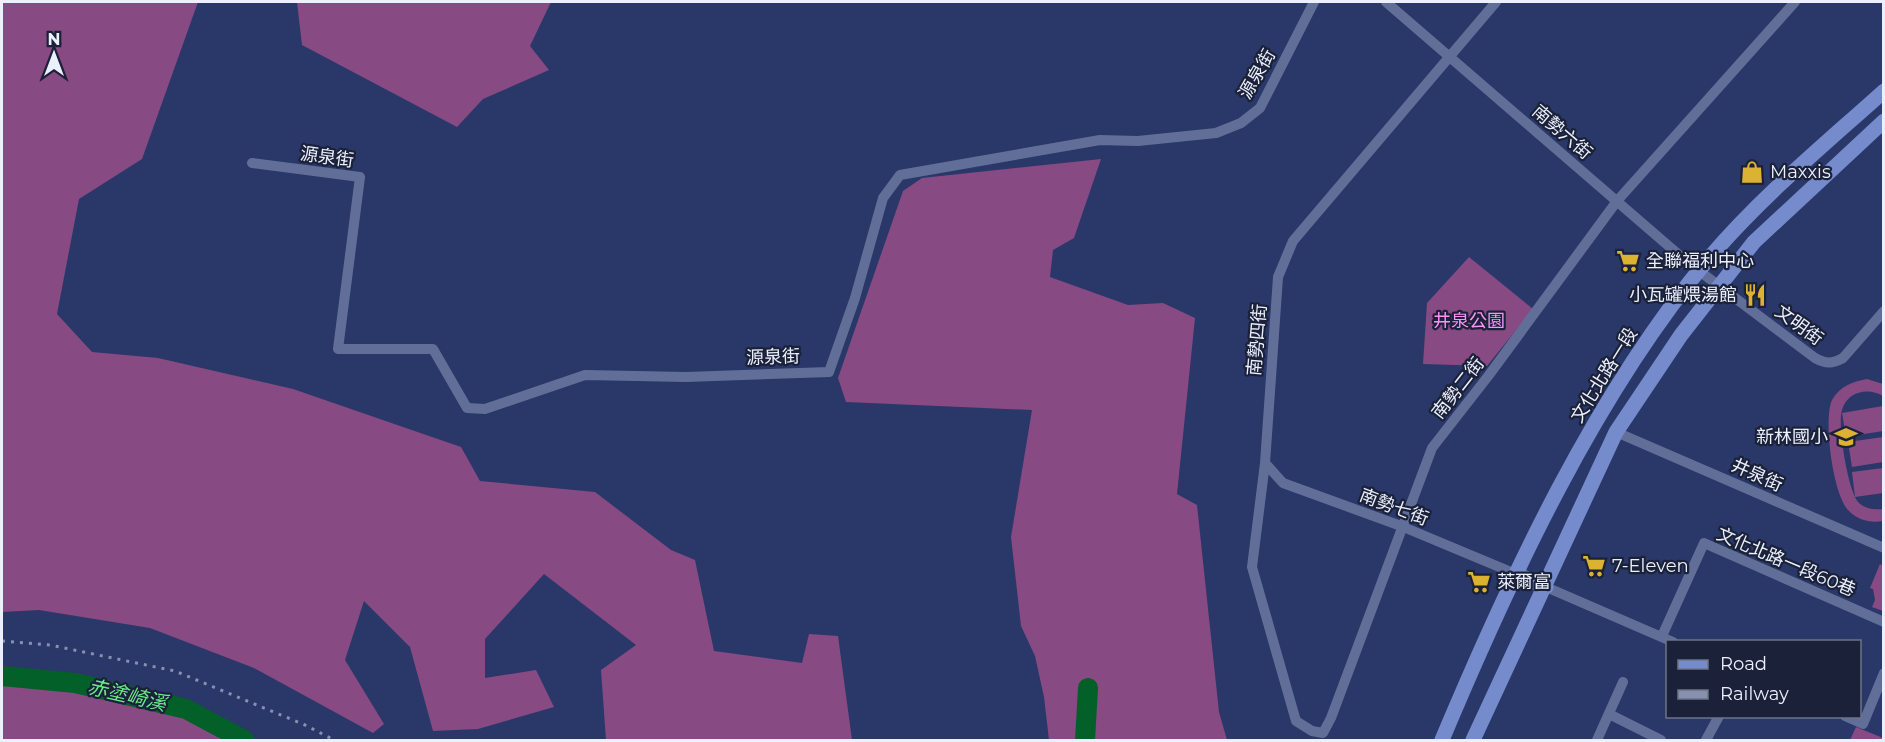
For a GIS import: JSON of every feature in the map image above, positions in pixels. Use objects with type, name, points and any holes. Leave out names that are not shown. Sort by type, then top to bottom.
[{"type":"street","name":"源泉街","points":[[252,163],[360,177],[338,350],[433,350],[467,408],[485,409],[585,375],[686,378],[828,372],[855,298],[883,198],[900,175],[1100,140],[1138,141],[1216,133],[1241,123],[1260,108],[1314,2]]},
{"type":"street","name":"南勢六街","points":[[1386,2],[1451,55],[1617,201],[1718,285]]},
{"type":"street","name":"南勢四街","points":[[1323,733],[1312,731],[1296,721],[1252,567],[1264,463],[1278,277],[1293,241],[1496,2]]},
{"type":"street","name":"南勢二街","points":[[1323,733],[1432,448],[1489,375],[1617,201],[1795,2]]},
{"type":"street","name":"文化北路一段","points":[[1442,741],[1516,574],[1596,422],[1665,315],[1699,271],[1770,195],[1884,90]]},
{"type":"street","points":[[1473,741],[1616,432],[1680,335],[1754,242],[1884,121]]},
{"type":"street","name":"文明街","points":[[1718,285],[1824,363],[1835,363],[1843,358],[1884,311]]},
{"type":"street","name":"井泉街","points":[[1616,432],[1884,548]]},
{"type":"street","name":"南勢七街","points":[[1264,463],[1283,483],[1401,526],[1516,574]]},
{"type":"street","name":"文化北路一段60巷","points":[[1662,636],[1704,543],[1884,622]]},
{"type":"street","points":[[1516,574],[1670,640]]},
{"type":"street","points":[[1848,718],[1863,724],[1884,673]]},
{"type":"street","points":[[1597,741],[1623,682]]},
{"type":"street","points":[[1609,714],[1661,741]]},
{"type":"street","points":[[1707,741],[1718,718]]},
{"type":"green space","points":[[2,2],[198,2],[142,159],[79,199],[57,314],[92,352],[158,358],[293,389],[461,447],[480,481],[595,492],[671,550],[695,560],[714,651],[802,663],[809,634],[838,636],[852,740],[606,740],[601,670],[636,645],[544,574],[485,639],[485,678],[536,670],[554,707],[478,729],[433,731],[410,647],[364,601],[345,660],[384,724],[373,733],[254,668],[150,628],[39,610],[2,612]]},
{"type":"green space","points":[[297,2],[551,2],[530,46],[549,70],[483,99],[457,127],[302,45]]},
{"type":"green space","points":[[1101,159],[1074,238],[1053,250],[1050,277],[1128,305],[1163,303],[1195,318],[1177,494],[1197,505],[1219,712],[1227,740],[1049,740],[1044,697],[1035,656],[1021,626],[1011,537],[1032,410],[846,402],[838,378],[903,191],[922,178]]},
{"type":"green space","name":"井泉公園","points":[[1469,257],[1533,309],[1487,366],[1423,364],[1427,303]]},
{"type":"green space","points":[[1867,379],[1883,384],[1883,396],[1865,391],[1849,399],[1842,410],[1842,442],[1854,495],[1864,506],[1883,509],[1883,521],[1879,522],[1857,517],[1843,503],[1834,475],[1829,440],[1829,410],[1832,400],[1847,385]]},
{"type":"green space","points":[[1883,406],[1883,431],[1846,437],[1842,413]]},
{"type":"green space","points":[[1883,437],[1883,462],[1852,467],[1848,442]]},
{"type":"green space","points":[[1883,468],[1883,493],[1855,497],[1852,472]]},
{"type":"green space","points":[[1880,564],[1883,566],[1883,611],[1872,607],[1875,600],[1873,589],[1870,588]]},
{"type":"green space","points":[[2,681],[83,689],[221,724],[243,740],[2,740]]},
{"type":"green space","points":[[1856,727],[1883,738],[1883,740],[1850,740]]},
{"type":"waterway","name":"赤塗崎溪","points":[[2,676],[75,683],[186,709],[244,740]]},
{"type":"waterway","name":"赤塗崎溪","points":[[1085,740],[1088,688]]},
{"type":"railway","points":[[2,641],[50,645],[175,671],[305,725],[334,740]]},
{"type":"place","name":"Maxxis","points":[[1752,172]]},
{"type":"place","name":"全聯福利中心","points":[[1628,261]]},
{"type":"place","name":"小瓦罐煨湯館","points":[[1755,295]]},
{"type":"place","name":"新林國小","points":[[1846,437]]},
{"type":"place","name":"7-Eleven","points":[[1594,566]]},
{"type":"place","name":"萊爾富","points":[[1479,582]]}]
